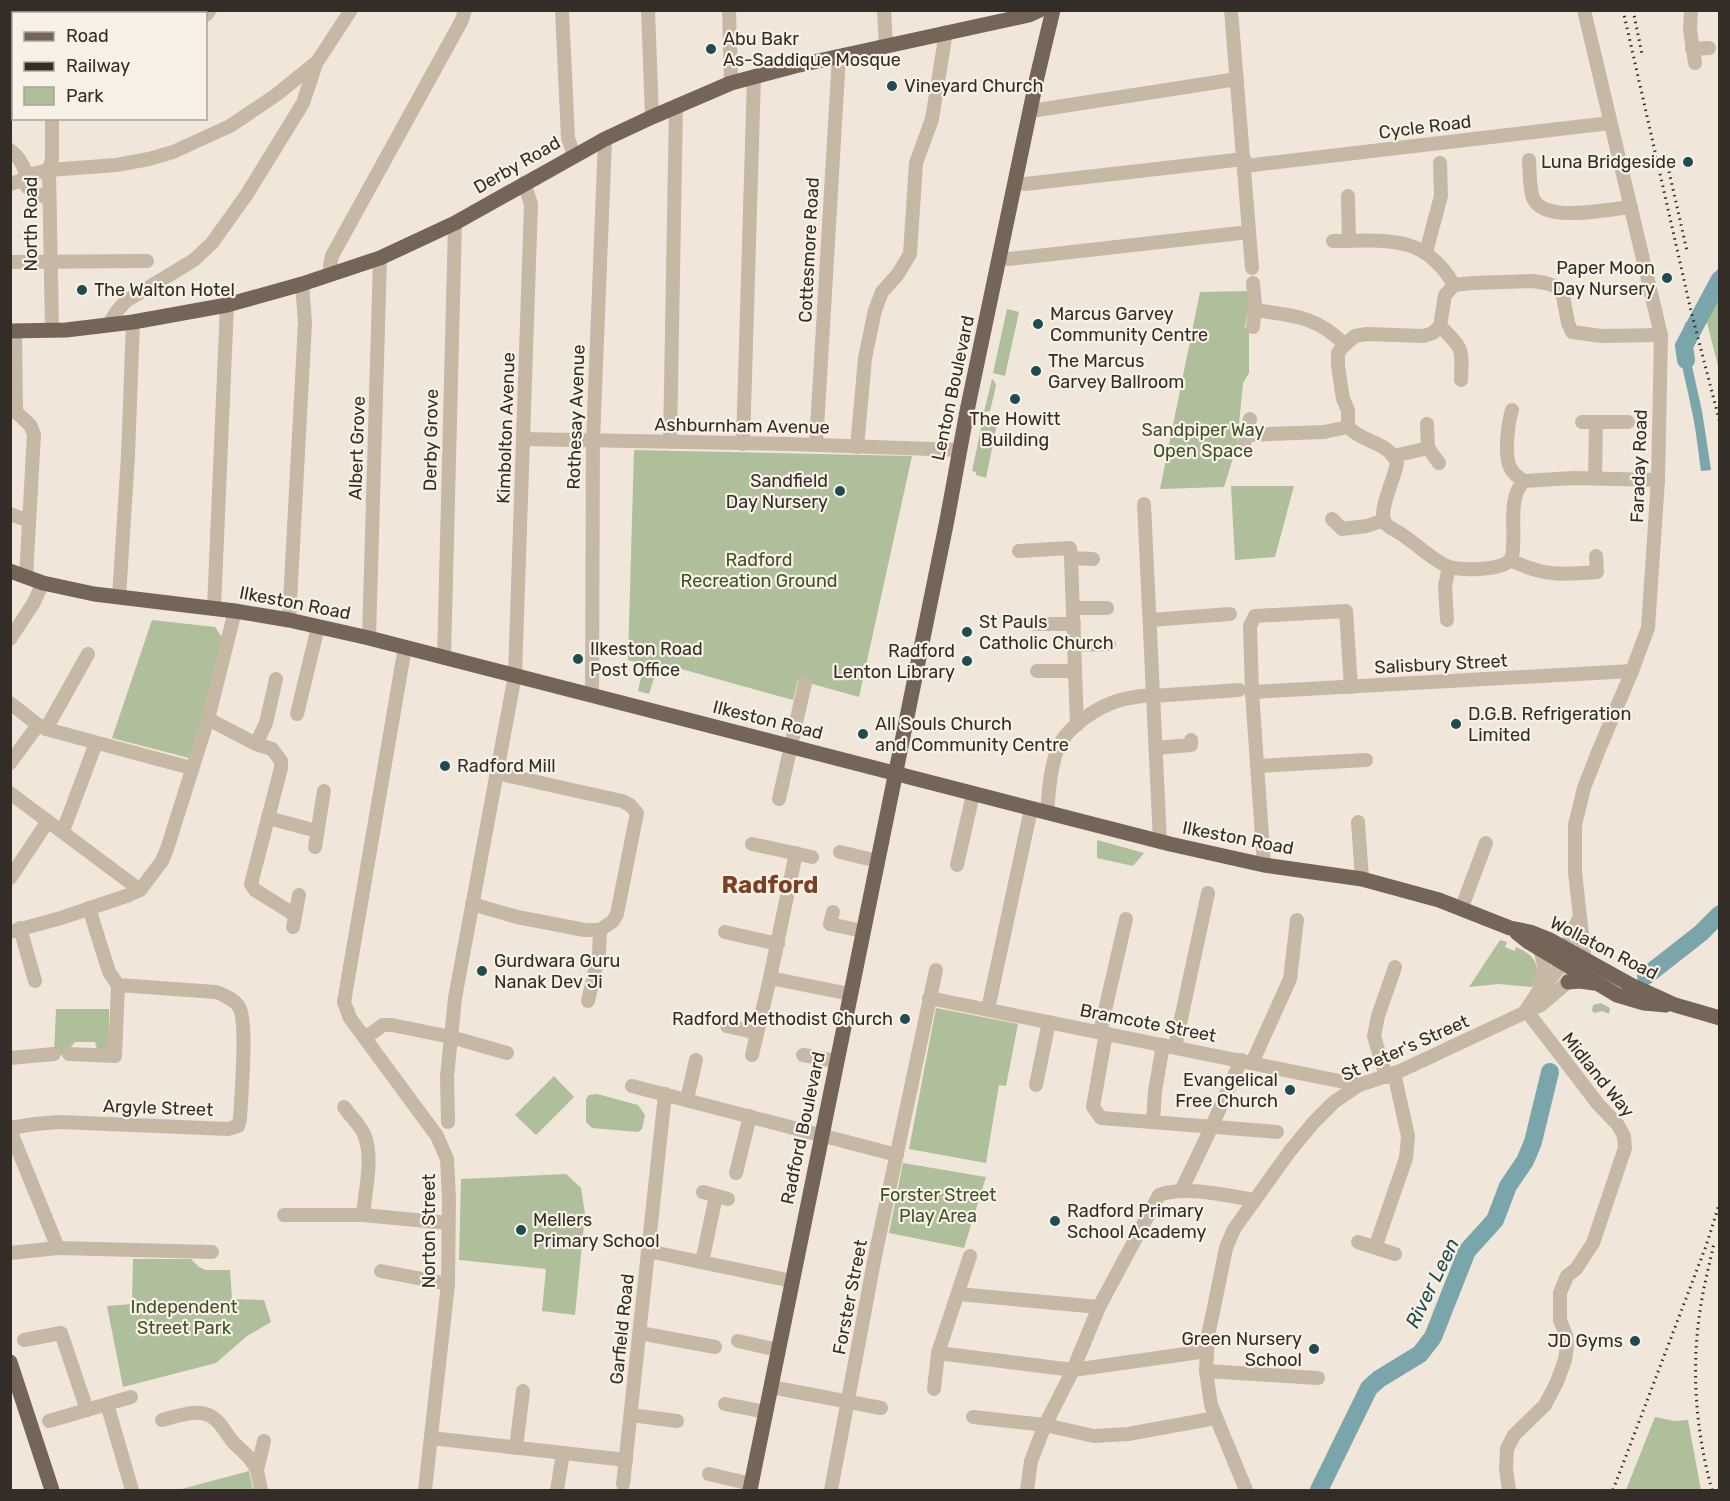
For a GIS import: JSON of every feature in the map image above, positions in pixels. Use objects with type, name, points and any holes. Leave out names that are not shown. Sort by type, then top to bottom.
[{"type":"main road","name":"Derby Road","points":[[13,331],[52,330],[133,322],[227,305],[302,284],[380,258],[454,223],[604,139],[731,83],[839,56],[1029,15],[1040,10]]},
{"type":"main road","name":"Lenton Boulevard","points":[[895,773],[1030,111],[1053,10]]},
{"type":"main road","name":"Ilkeston Road","points":[[10,572],[43,583],[119,597],[235,611],[289,620],[369,638],[1160,842],[1264,865],[1362,879],[1462,907],[1510,928]]},
{"type":"main road","name":"Radford Boulevard","points":[[751,1487],[895,773]]},
{"type":"main road","name":"Wollaton Road","points":[[1510,928],[1540,949],[1564,955]]},
{"type":"main road","name":"Wollaton Road","points":[[1510,928],[1530,932],[1564,955],[1575,970],[1617,994],[1644,1003],[1675,1005]]},
{"type":"main road","name":"Wollaton Road","points":[[1575,970],[1631,985],[1675,1005],[1719,1018]]},
{"type":"main road","points":[[10,1362],[52,1491]]},
{"type":"street","points":[[108,325],[126,302],[194,260],[212,243],[247,194],[303,103],[317,62],[351,10]]},
{"type":"street","points":[[332,274],[330,265],[332,256],[462,20],[465,10]]},
{"type":"street","points":[[562,10],[568,138],[574,155]]},
{"type":"street","points":[[648,10],[652,117]]},
{"type":"street","points":[[729,10],[731,83]]},
{"type":"street","points":[[884,10],[886,46]]},
{"type":"street","points":[[1231,10],[1252,268]]},
{"type":"street","name":"Faraday Road","points":[[1575,970],[1584,947],[1575,872],[1575,825],[1584,788],[1648,628],[1659,480],[1661,335],[1584,10]]},
{"type":"street","points":[[1690,10],[1694,56],[1709,48]]},
{"type":"street","points":[[857,447],[866,358],[875,310],[882,292],[898,274],[910,254],[916,163],[932,118],[946,32]]},
{"type":"street","name":"Cottesmore Road","points":[[816,445],[839,56]]},
{"type":"street","points":[[10,184],[20,181],[27,175],[49,170],[128,164],[173,152],[246,117],[317,62]]},
{"type":"street","points":[[743,444],[754,76]]},
{"type":"street","points":[[1030,111],[1237,79]]},
{"type":"street","points":[[670,442],[676,106]]},
{"type":"street","name":"North Road","points":[[52,120],[52,159],[49,170],[52,330]]},
{"type":"street","name":"Cycle Road","points":[[1016,182],[1025,184],[1244,163],[1610,123]]},
{"type":"street","name":"Rothesay Avenue","points":[[592,695],[593,441],[604,139]]},
{"type":"street","points":[[10,150],[17,156],[27,175],[27,187],[36,194],[49,198]]},
{"type":"street","points":[[1529,160],[1537,182],[1532,196],[1542,209],[1560,213],[1631,207]]},
{"type":"street","points":[[1426,252],[1438,210],[1445,172]]},
{"type":"street","name":"Kimbolton Avenue","points":[[515,675],[531,204],[524,183]]},
{"type":"street","points":[[1348,196],[1349,241]]},
{"type":"street","name":"Derby Grove","points":[[444,658],[454,223]]},
{"type":"street","points":[[1000,258],[1009,260],[1250,232]]},
{"type":"street","points":[[1333,241],[1402,243],[1426,252],[1444,269],[1454,285]]},
{"type":"street","name":"Albert Grove","points":[[369,638],[380,258]]},
{"type":"street","points":[[10,262],[147,261]]},
{"type":"street","points":[[1659,480],[1544,478],[1524,481],[1518,487],[1515,495],[1515,526],[1510,560],[1502,566],[1490,568],[1449,567],[1388,526],[1384,520],[1384,506],[1397,463],[1388,449],[1355,434],[1348,427],[1348,410],[1343,399],[1338,353],[1355,336],[1367,334],[1423,336],[1433,333],[1440,326],[1445,294],[1454,285],[1472,283],[1533,281],[1557,287],[1563,296],[1572,332],[1600,336],[1661,335]]},
{"type":"street","points":[[1253,283],[1253,327]]},
{"type":"street","points":[[289,620],[305,323],[302,284]]},
{"type":"street","points":[[214,608],[227,305]]},
{"type":"street","points":[[1254,310],[1299,316],[1314,321],[1333,332],[1345,345]]},
{"type":"street","points":[[119,597],[128,456],[133,322]]},
{"type":"street","points":[[1440,326],[1468,354],[1461,380]]},
{"type":"street","points":[[13,331],[16,419],[30,425],[34,434],[26,577]]},
{"type":"street","points":[[1512,410],[1508,422],[1508,463],[1514,474],[1524,481]]},
{"type":"street","points":[[1250,419],[1245,440],[1348,427]]},
{"type":"street","points":[[1595,478],[1589,422],[1628,422]]},
{"type":"street","points":[[1427,424],[1428,448],[1439,463]]},
{"type":"street","name":"Ashburnham Avenue","points":[[523,439],[960,450]]},
{"type":"street","points":[[1394,456],[1428,448]]},
{"type":"street","points":[[1144,504],[1160,842]]},
{"type":"street","points":[[10,514],[29,521]]},
{"type":"street","points":[[1337,529],[1367,526],[1384,520]]},
{"type":"street","points":[[1019,551],[1070,548],[1077,725]]},
{"type":"street","points":[[1510,560],[1534,571],[1577,573],[1597,572],[1596,556]]},
{"type":"street","points":[[1071,558],[1093,559]]},
{"type":"street","points":[[1447,620],[1439,598],[1449,567]]},
{"type":"street","points":[[10,639],[33,604],[43,583]]},
{"type":"street","points":[[1073,608],[1107,608]]},
{"type":"street","points":[[35,981],[15,930],[140,890],[162,861],[208,719],[235,611]]},
{"type":"street","points":[[1264,865],[1258,766],[1246,691],[1250,626],[1255,616],[1346,611],[1351,687]]},
{"type":"street","points":[[1150,620],[1230,615]]},
{"type":"street","points":[[1034,624],[1074,624]]},
{"type":"street","points":[[297,714],[318,627]]},
{"type":"street","points":[[1074,645],[1109,644]]},
{"type":"street","name":"Norton Street","points":[[405,647],[344,1002],[350,1018],[437,1136],[447,1159],[448,1284],[425,1491]]},
{"type":"street","points":[[10,763],[42,727],[88,654]]},
{"type":"street","points":[[1037,671],[1075,671]]},
{"type":"street","name":"Salisbury Street","points":[[1047,812],[1051,772],[1056,755],[1067,734],[1098,710],[1121,700],[1153,696],[1632,671]]},
{"type":"street","points":[[448,1122],[447,1076],[455,998],[515,675]]},
{"type":"street","points":[[256,744],[266,723],[276,679]]},
{"type":"street","points":[[779,799],[805,683]]},
{"type":"street","points":[[10,703],[42,727],[191,768]]},
{"type":"street","points":[[208,719],[256,744],[272,749],[281,761],[251,884],[255,890],[294,921],[299,895]]},
{"type":"street","points":[[1155,748],[1191,742]]},
{"type":"street","points":[[63,831],[96,743]]},
{"type":"street","points":[[1258,766],[1366,760]]},
{"type":"street","points":[[472,904],[517,917],[585,930],[600,930],[613,921],[617,914],[637,813],[634,808],[622,801],[496,772]]},
{"type":"street","points":[[315,847],[324,791]]},
{"type":"street","points":[[10,793],[140,890]]},
{"type":"street","points":[[957,865],[968,841],[973,794]]},
{"type":"street","points":[[988,1010],[1031,808]]},
{"type":"street","points":[[268,818],[316,831]]},
{"type":"street","points":[[10,878],[48,821]]},
{"type":"street","points":[[1358,822],[1362,879]]},
{"type":"street","points":[[1462,907],[1486,843]]},
{"type":"street","points":[[752,844],[812,857]]},
{"type":"street","points":[[840,852],[877,861]]},
{"type":"street","points":[[752,1055],[796,853]]},
{"type":"street","points":[[1153,1121],[1155,1091],[1210,893]]},
{"type":"street","points":[[69,1054],[87,1050],[115,1056],[118,985],[109,972],[89,908]]},
{"type":"street","points":[[833,912],[830,924],[862,932]]},
{"type":"street","name":"Faraday Road","points":[[1564,955],[1579,918]]},
{"type":"street","points":[[1126,920],[1103,1033],[1093,1107],[1095,1112],[1101,1118],[1277,1132]]},
{"type":"street","points":[[1181,1191],[1212,1126],[1290,979],[1297,920]]},
{"type":"street","points":[[588,1002],[599,954],[600,930]]},
{"type":"street","points":[[732,937],[778,944]]},
{"type":"street","name":"St Peter's Street","points":[[1538,992],[1544,965],[1540,949]]},
{"type":"street","name":"St Peter's Street","points":[[1526,1010],[1553,976],[1564,955]]},
{"type":"street","points":[[1375,1248],[1406,1158],[1408,1136],[1390,1075],[1374,1036],[1378,1016],[1395,967]]},
{"type":"street","name":"Forster Street","points":[[831,1491],[847,1401],[936,970]]},
{"type":"street","name":"St Peter's Street","points":[[1246,1491],[1210,1405],[1206,1371],[1213,1312],[1226,1248],[1234,1228],[1314,1122],[1334,1102],[1359,1085],[1390,1075],[1541,1005],[1575,970]]},
{"type":"street","points":[[770,978],[850,994]]},
{"type":"street","name":"Argyle Street","points":[[10,1129],[60,1122],[228,1129],[238,1126],[243,1043],[240,1008],[227,996],[216,992],[118,985]]},
{"type":"street","name":"Bramcote Street","points":[[929,998],[1359,1085]]},
{"type":"street","name":"Midland Way","points":[[1509,1491],[1506,1469],[1507,1449],[1514,1435],[1545,1406],[1557,1382],[1565,1360],[1567,1346],[1566,1335],[1560,1320],[1560,1293],[1568,1276],[1576,1269],[1593,1244],[1625,1148],[1624,1136],[1618,1125],[1598,1104],[1526,1010]]},
{"type":"street","points":[[1035,1085],[1049,1022]]},
{"type":"street","points":[[365,1038],[382,1025],[392,1024],[451,1036],[507,1053]]},
{"type":"street","points":[[727,1026],[756,1033]]},
{"type":"street","points":[[10,1059],[54,1054]]},
{"type":"street","points":[[803,1055],[836,1061]]},
{"type":"street","points":[[687,1099],[696,1060]]},
{"type":"street","points":[[632,1086],[897,1155]]},
{"type":"street","name":"Garfield Road","points":[[623,1484],[664,1094]]},
{"type":"street","points":[[346,1116],[363,1132],[368,1158],[363,1215]]},
{"type":"street","points":[[734,1165],[750,1116]]},
{"type":"street","points":[[10,1129],[58,1248]]},
{"type":"street","points":[[1027,1491],[1031,1461],[1045,1425],[1099,1307],[1159,1195],[1181,1191],[1255,1200]]},
{"type":"street","points":[[702,1262],[716,1196]]},
{"type":"street","points":[[284,1215],[302,1210],[448,1223]]},
{"type":"street","points":[[1358,1242],[1395,1254]]},
{"type":"street","points":[[10,1253],[58,1248],[212,1252]]},
{"type":"street","points":[[648,1251],[792,1281]]},
{"type":"street","points":[[934,1389],[938,1353],[970,1256]]},
{"type":"street","points":[[381,1271],[448,1284]]},
{"type":"street","points":[[958,1294],[1099,1307]]},
{"type":"street","points":[[24,1340],[61,1333],[87,1410]]},
{"type":"street","points":[[640,1333],[697,1349],[715,1347]]},
{"type":"street","points":[[738,1341],[778,1350]]},
{"type":"street","points":[[938,1353],[1072,1370],[1207,1351]]},
{"type":"street","points":[[1206,1371],[1312,1382]]},
{"type":"street","points":[[771,1387],[881,1408]]},
{"type":"street","points":[[49,1421],[131,1397]]},
{"type":"street","points":[[516,1448],[526,1399]]},
{"type":"street","points":[[107,1404],[129,1490]]},
{"type":"street","points":[[725,1404],[766,1412]]},
{"type":"street","points":[[162,1420],[194,1412],[210,1415],[217,1420],[233,1442],[249,1455],[257,1470],[261,1491]]},
{"type":"street","points":[[631,1415],[677,1422]]},
{"type":"street","points":[[980,1423],[1045,1425],[1094,1436],[1128,1434],[1216,1418]]},
{"type":"street","points":[[432,1438],[626,1460]]},
{"type":"street","points":[[257,1470],[264,1441]]},
{"type":"street","points":[[557,1491],[562,1453]]},
{"type":"street","points":[[709,1474],[751,1487]]},
{"type":"green space","name":"Sandpiper Way Open Space","points":[[1250,291],[1245,328],[1249,330],[1249,373],[1243,383],[1237,445],[1224,487],[1160,489],[1200,292]]},
{"type":"green space","points":[[1719,294],[1719,370],[1706,318]]},
{"type":"green space","points":[[1007,309],[1019,312],[1005,376],[993,373]]},
{"type":"green space","points":[[992,379],[996,386],[990,411],[984,412]]},
{"type":"green space","points":[[983,419],[992,421],[998,419],[986,478],[972,471]]},
{"type":"green space","name":"Radford Recreation Ground","points":[[634,450],[912,456],[859,697],[798,680],[793,700],[667,665],[658,666],[649,694],[638,691],[644,664],[628,660]]},
{"type":"green space","points":[[1231,486],[1294,486],[1275,557],[1235,560]]},
{"type":"green space","points":[[152,620],[215,627],[225,642],[189,758],[112,738]]},
{"type":"green space","points":[[1097,840],[1144,853],[1133,866],[1097,858]]},
{"type":"green space","points":[[1500,940],[1507,942],[1505,947],[1515,951],[1516,947],[1533,958],[1536,973],[1532,987],[1498,984],[1469,987]]},
{"type":"green space","points":[[1601,1003],[1610,1008],[1609,1014],[1592,1011],[1593,1005]]},
{"type":"green space","points":[[936,1008],[1018,1024],[1006,1086],[999,1085],[986,1163],[909,1149]]},
{"type":"green space","points":[[56,1009],[109,1009],[109,1046],[107,1049],[97,1049],[95,1042],[75,1042],[64,1055],[54,1055]]},
{"type":"green space","points":[[554,1076],[574,1097],[536,1135],[515,1115]]},
{"type":"green space","points":[[597,1094],[638,1105],[645,1115],[642,1129],[638,1132],[592,1128],[586,1122],[586,1099],[589,1095]]},
{"type":"green space","name":"Forster Street Play Area","points":[[903,1163],[986,1177],[964,1248],[889,1233]]},
{"type":"green space","points":[[566,1174],[581,1188],[585,1214],[575,1315],[542,1311],[546,1269],[459,1260],[461,1179]]},
{"type":"green space","name":"Independent Street Park","points":[[133,1259],[191,1259],[206,1270],[230,1270],[232,1299],[264,1300],[271,1322],[247,1336],[216,1363],[123,1387],[107,1306],[132,1304]]},
{"type":"green space","points":[[1655,1417],[1674,1421],[1688,1420],[1701,1490],[1626,1490]]},
{"type":"green space","points":[[249,1471],[253,1490],[178,1490]]},
{"type":"water","points":[[1719,266],[1719,289],[1706,318],[1701,295],[1708,292]]},
{"type":"water","points":[[1686,321],[1691,346],[1689,353],[1702,411],[1711,470],[1701,471],[1682,364],[1681,344]]},
{"type":"water","points":[[1719,905],[1719,921],[1678,957],[1671,952],[1697,930]]},
{"type":"waterway","name":"River Leen","points":[[1686,360],[1684,346],[1720,279]]},
{"type":"waterway","name":"River Leen","points":[[1646,976],[1701,933],[1720,914]]},
{"type":"waterway","name":"River Leen","points":[[1319,1490],[1369,1388],[1379,1379],[1420,1354],[1433,1337],[1467,1251],[1495,1220],[1508,1186],[1525,1161],[1533,1142],[1550,1072]]},
{"type":"railway","points":[[1623,10],[1691,311],[1720,423]]},
{"type":"railway","points":[[1633,10],[1642,54]]},
{"type":"railway","points":[[1665,154],[1687,251]]},
{"type":"railway","points":[[1613,1490],[1706,1246],[1720,1202]]},
{"type":"railway","points":[[1712,1490],[1699,1424],[1696,1356],[1700,1311],[1714,1243]]},
{"type":"place","name":"Abu Bakr As-Saddique Mosque","points":[[711,49]]},
{"type":"place","name":"Vineyard Church","points":[[892,86]]},
{"type":"place","name":"Luna Bridgeside","points":[[1688,162]]},
{"type":"place","name":"Paper Moon Day Nursery","points":[[1667,278]]},
{"type":"place","name":"The Walton Hotel","points":[[82,290]]},
{"type":"place","name":"Marcus Garvey Community Centre","points":[[1038,324]]},
{"type":"place","name":"The Marcus Garvey Ballroom","points":[[1036,371]]},
{"type":"place","name":"The Howitt Building","points":[[1015,399]]},
{"type":"place","name":"Sandfield Day Nursery","points":[[840,491]]},
{"type":"place","name":"St Pauls Catholic Church","points":[[967,632]]},
{"type":"place","name":"Ilkeston Road Post Office","points":[[578,659]]},
{"type":"place","name":"Radford Lenton Library","points":[[967,661]]},
{"type":"place","name":"D.G.B. Refrigeration Limited","points":[[1456,724]]},
{"type":"place","name":"All Souls Church and Community Centre","points":[[863,734]]},
{"type":"place","name":"Radford Mill","points":[[445,766]]},
{"type":"place","name":"Gurdwara Guru Nanak Dev Ji","points":[[482,971]]},
{"type":"place","name":"Radford Methodist Church","points":[[905,1019]]},
{"type":"place","name":"Evangelical Free Church","points":[[1290,1090]]},
{"type":"place","name":"Radford Primary School Academy","points":[[1055,1221]]},
{"type":"place","name":"Mellers Primary School","points":[[521,1230]]},
{"type":"place","name":"JD Gyms","points":[[1635,1341]]},
{"type":"place","name":"Green Nursery School","points":[[1314,1349]]},
{"type":"district","name":"Radford","points":[[770,885]]}]
